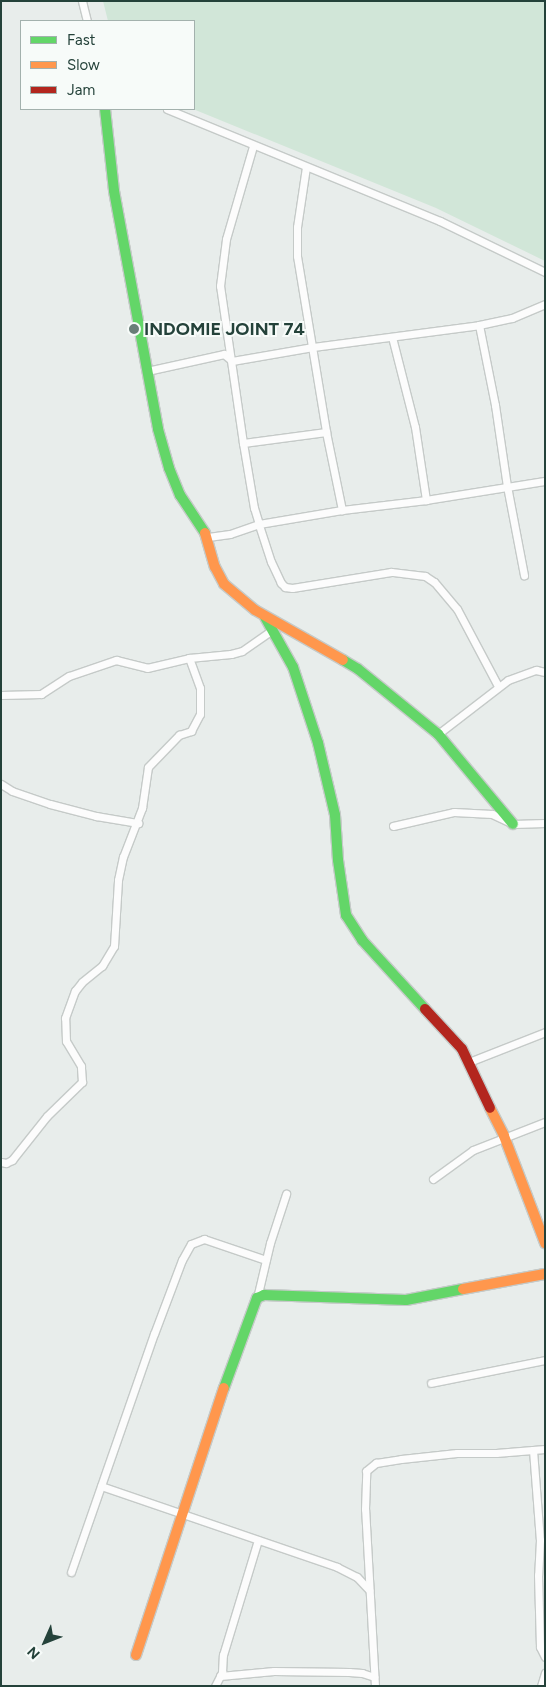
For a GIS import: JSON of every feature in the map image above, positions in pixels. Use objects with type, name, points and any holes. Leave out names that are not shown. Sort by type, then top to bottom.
[{"type":"street","points":[[82,1],[87,20]]},
{"type":"street","points":[[105,110],[114,191],[147,371],[169,468],[180,495],[208,537],[215,567],[224,584],[265,616],[358,669],[438,734],[513,824]]},
{"type":"street","points":[[169,110],[306,168],[440,221],[545,272]]},
{"type":"street","points":[[253,146],[226,239],[220,286],[254,508],[271,562],[281,583],[285,587],[292,588],[391,572],[424,576],[434,582],[457,609],[498,686]]},
{"type":"street","points":[[306,168],[297,227],[297,256],[326,432],[342,510]]},
{"type":"street","points":[[232,361],[313,347],[479,325],[512,318],[545,304]]},
{"type":"street","points":[[479,325],[496,405],[507,486],[524,575]]},
{"type":"street","points":[[392,337],[415,427],[426,500]]},
{"type":"street","points":[[147,371],[224,354],[232,361]]},
{"type":"street","points":[[243,443],[326,432]]},
{"type":"street","points":[[208,537],[230,534],[259,524],[342,510],[426,500],[545,481]]},
{"type":"street","points":[[265,616],[293,667],[327,777],[335,815],[343,897],[351,925],[457,1042],[469,1062],[504,1136],[545,1243]]},
{"type":"street","points":[[1,694],[41,694],[69,676],[116,660],[147,668],[189,658],[238,652],[272,630]]},
{"type":"street","points":[[1,1162],[6,1163],[12,1160],[42,1122],[82,1082],[81,1066],[66,1041],[65,1018],[75,991],[82,982],[102,966],[114,946],[118,880],[123,857],[138,823],[145,794],[148,767],[179,735],[191,731],[200,714],[200,688],[189,658]]},
{"type":"street","points":[[438,734],[498,686],[536,670],[545,672]]},
{"type":"street","points":[[1,784],[22,795],[50,804],[96,816],[138,823]]},
{"type":"street","points":[[393,826],[454,812],[492,814],[513,824],[545,823]]},
{"type":"street","points":[[469,1062],[545,1032]]},
{"type":"street","points":[[433,1178],[473,1150],[504,1136],[545,1122]]},
{"type":"street","points":[[136,1655],[182,1514],[257,1298],[266,1260],[286,1194]]},
{"type":"street","points":[[71,1572],[154,1334],[182,1260],[191,1244],[204,1239],[266,1260]]},
{"type":"street","points":[[257,1298],[264,1294],[329,1299],[406,1300],[545,1274]]},
{"type":"street","points":[[430,1383],[545,1360]]},
{"type":"street","points":[[374,1686],[365,1478],[370,1466],[376,1463],[457,1453],[545,1449]]},
{"type":"street","points":[[533,1450],[540,1540],[538,1575],[540,1647],[545,1657]]},
{"type":"street","points":[[101,1486],[337,1567],[357,1578],[369,1590]]},
{"type":"street","points":[[215,1686],[220,1676],[224,1655],[258,1540]]},
{"type":"street","points":[[220,1676],[274,1671],[349,1672],[362,1673],[374,1678]]},
{"type":"street","points":[[541,1686],[545,1673]]},
{"type":"green space","points":[[103,1],[545,1],[545,261],[436,208],[195,110],[195,20],[108,20]]},
{"type":"traffic: fast","points":[[105,110],[114,191],[158,429],[169,468],[180,495],[205,533]]},
{"type":"traffic: fast","points":[[265,617],[293,667],[318,743],[335,815],[338,860],[346,915],[362,940],[425,1009]]},
{"type":"traffic: fast","points":[[343,660],[358,669],[438,734],[513,824]]},
{"type":"traffic: fast","points":[[224,1388],[257,1298],[264,1295],[406,1300],[463,1289]]},
{"type":"traffic: slow","points":[[205,533],[215,567],[224,584],[255,610],[343,660]]},
{"type":"traffic: slow","points":[[490,1108],[504,1136],[545,1243]]},
{"type":"traffic: slow","points":[[463,1289],[545,1274]]},
{"type":"traffic: slow","points":[[136,1655],[224,1388]]},
{"type":"traffic: jam","points":[[425,1009],[462,1049],[490,1108]]},
{"type":"place","name":"INDOMIE JOINT 74","points":[[134,329]]}]
